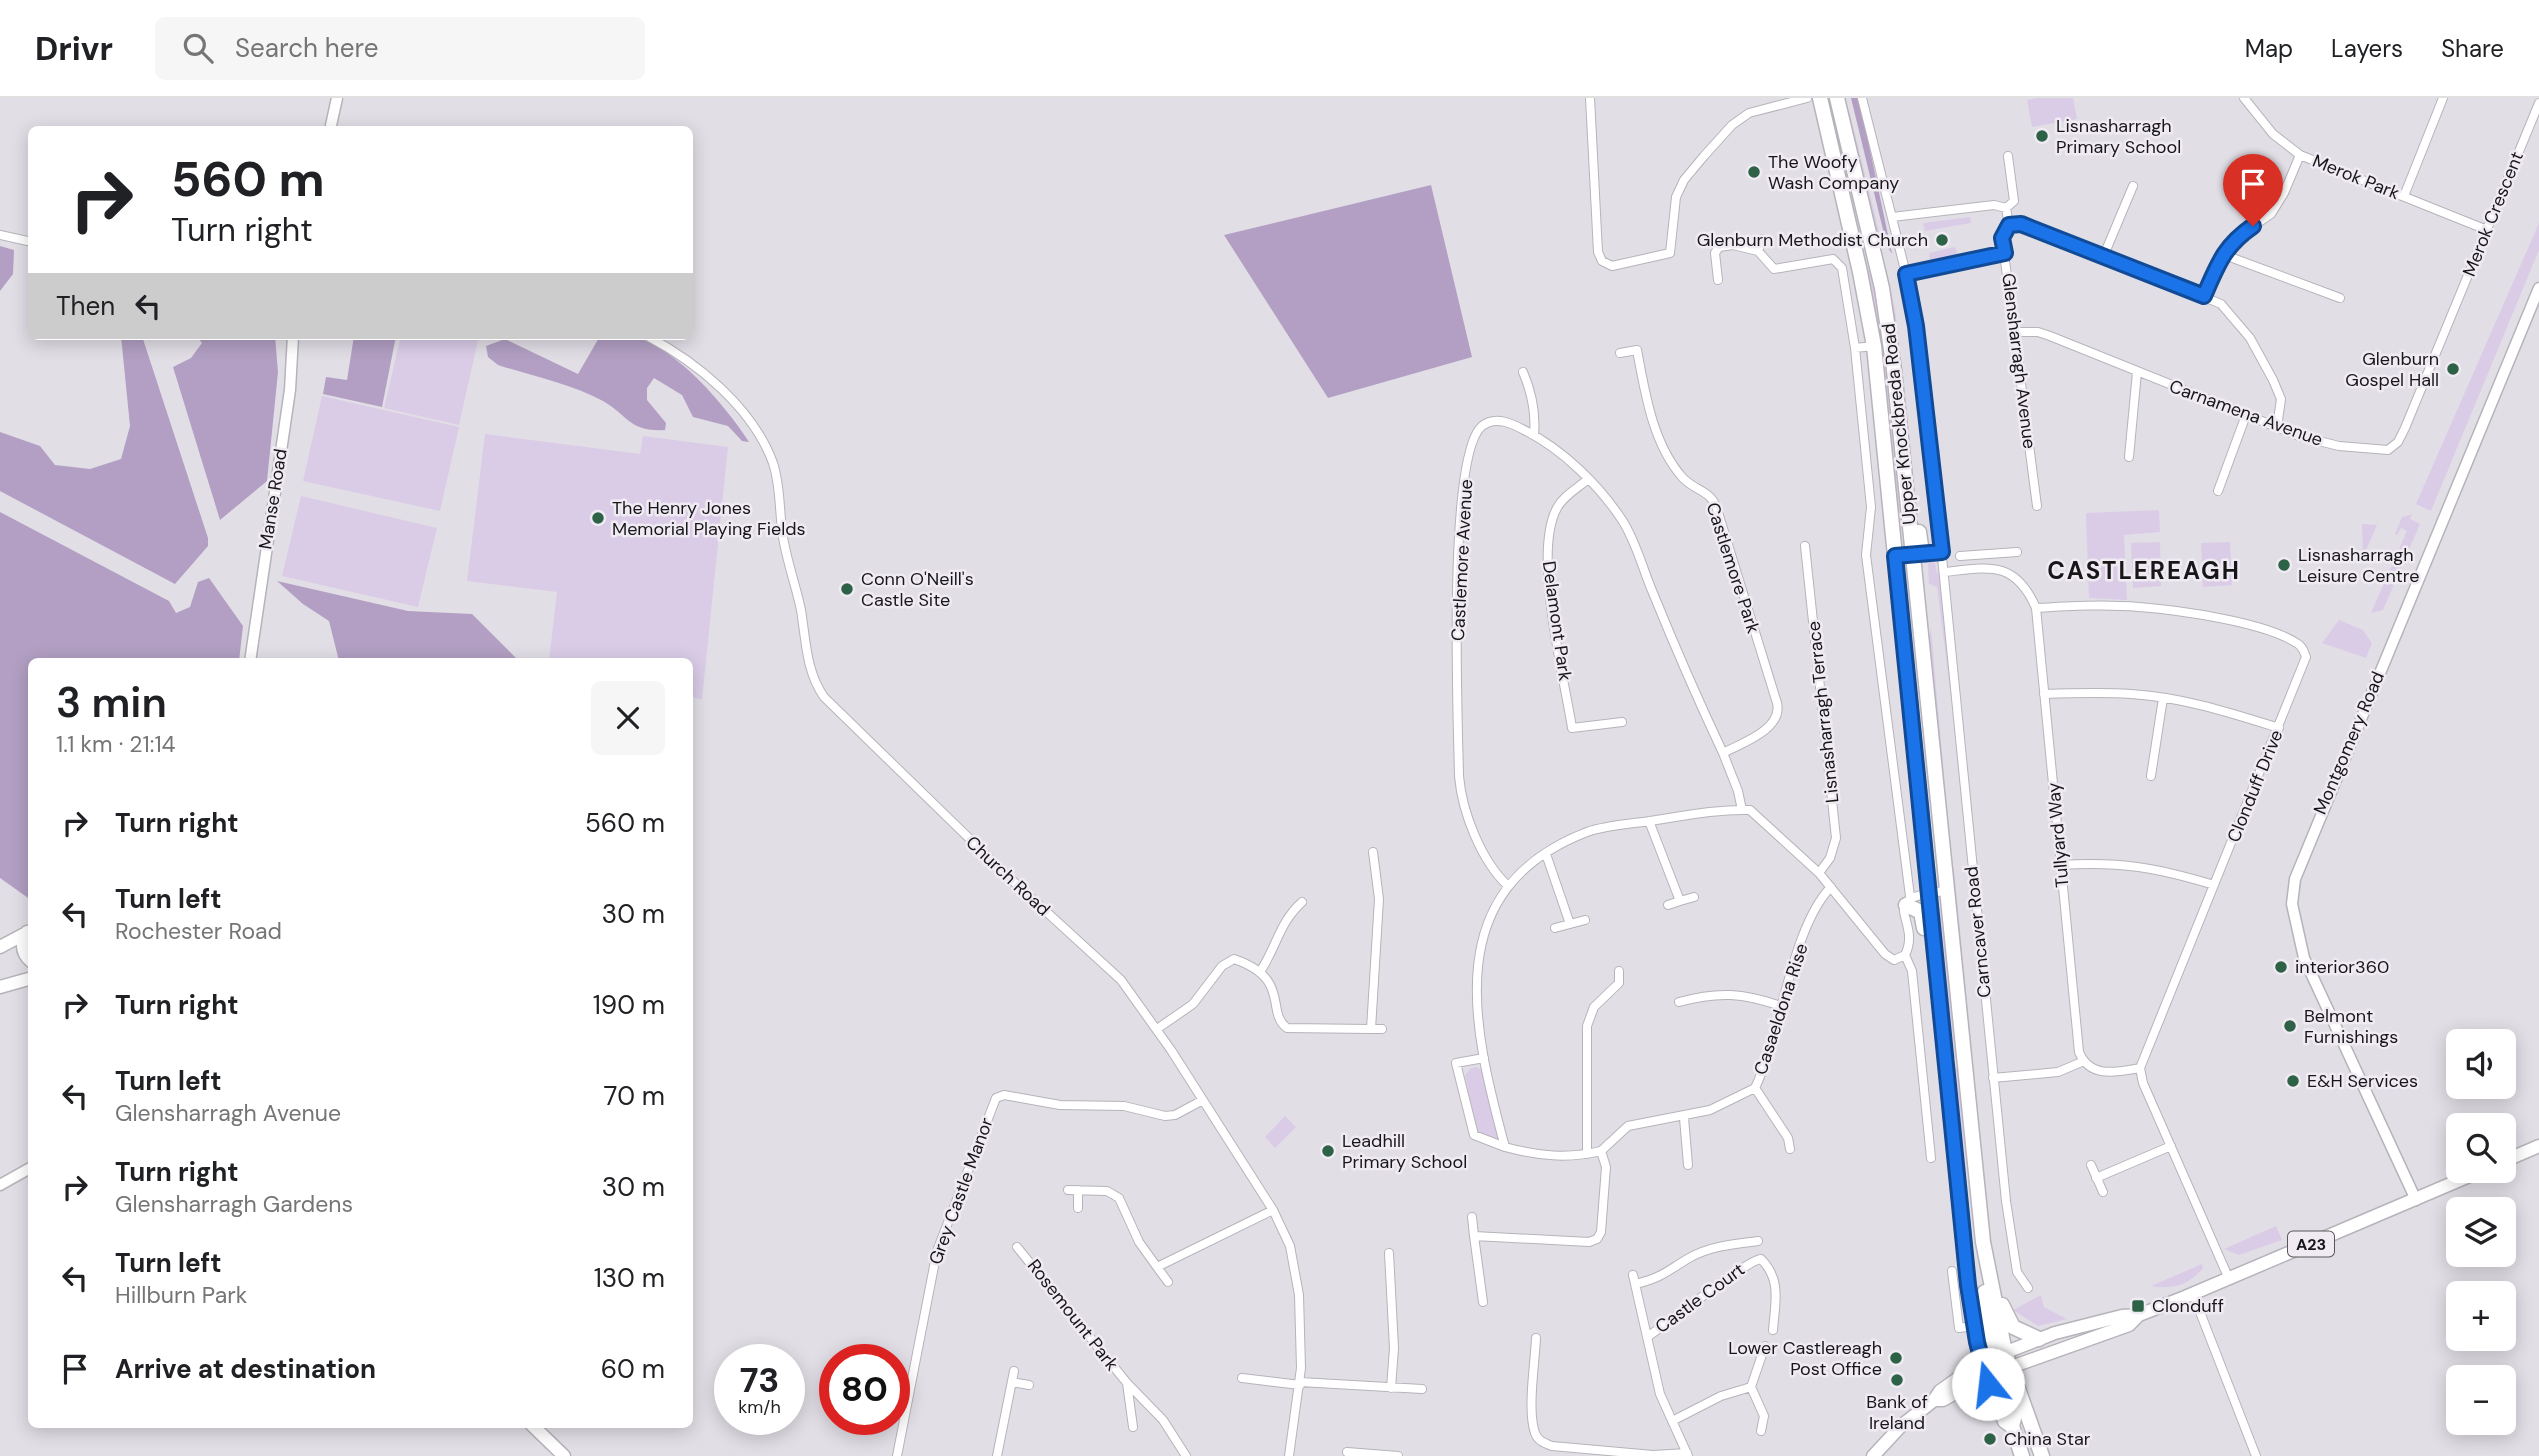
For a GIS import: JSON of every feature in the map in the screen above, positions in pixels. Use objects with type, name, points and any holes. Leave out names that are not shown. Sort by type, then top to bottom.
[{"type":"highway","name":"Upper Knockbreda Road","points":[[1819,98],[1860,271],[1874,346],[1974,1326],[1997,1361]]},
{"type":"highway","name":"Upper Knockbreda Road","points":[[1837,98],[1882,288],[1898,405],[1927,554],[1946,891],[1997,1361]]},
{"type":"highway","points":[[1908,901],[1922,915],[1936,1041],[1948,1081]]},
{"type":"highway","points":[[1965,1078],[1974,1088],[1988,1213],[2004,1312],[2013,1327],[2039,1339]]},
{"type":"highway","points":[[1983,1242],[2000,1410],[2005,1421],[2011,1426],[2022,1456]]},
{"type":"highway","points":[[1997,1361],[2014,1418],[2011,1426]]},
{"type":"highway","points":[[1997,1361],[2042,1456]]},
{"type":"highway","points":[[1960,1390],[1978,1395],[2000,1410]]},
{"type":"main road","points":[[0,947],[28,932]]},
{"type":"main road","points":[[28,932],[22,941],[23,950],[28,957]]},
{"type":"main road","points":[[0,987],[28,979]]},
{"type":"main road","points":[[2516,1156],[2539,1146]]},
{"type":"main road","name":"A23","points":[[1877,1454],[1900,1426],[1934,1400],[1940,1391],[2039,1339],[2122,1316],[2138,1315],[2454,1183]]},
{"type":"main road","name":"A23","points":[[1934,1400],[1943,1400],[1960,1390],[1997,1361],[2129,1325],[2138,1315]]},
{"type":"main road","points":[[535,1428],[564,1456]]},
{"type":"street","points":[[331,126],[337,98]]},
{"type":"street","points":[[1590,98],[1598,252],[1602,261],[1612,266],[1662,256],[1672,249],[1674,206],[1679,188],[1723,135],[1749,113],[1807,98]]},
{"type":"street","name":"Carncaver Road","points":[[1862,98],[1906,274],[1916,326],[1927,554],[1944,572],[1993,1078],[2017,1272],[2028,1288]]},
{"type":"street","name":"Merok Park","points":[[2244,98],[2273,134],[2300,155],[2487,230]]},
{"type":"street","points":[[2404,196],[2444,98]]},
{"type":"street","name":"Merok Crescent","points":[[2447,326],[2539,103]]},
{"type":"street","points":[[2204,296],[2222,254],[2236,238],[2271,214],[2284,193],[2300,155]]},
{"type":"street","name":"Glensharragh Avenue","points":[[2008,156],[2014,201],[2006,208],[2009,225],[2002,238],[2037,506]]},
{"type":"street","points":[[2104,255],[2133,186]]},
{"type":"street","points":[[1892,217],[1994,205],[2006,208]]},
{"type":"street","points":[[2009,225],[2021,224],[2049,233],[2221,304],[2250,338],[2281,399],[2277,428]]},
{"type":"street","points":[[0,235],[28,241]]},
{"type":"street","points":[[1718,280],[1715,253],[1719,247],[1734,245],[1758,251],[1762,239]]},
{"type":"street","name":"Upper Knockbreda Road","points":[[1758,251],[1774,269],[1822,259],[1836,261],[1842,268],[1855,348],[1871,507],[1867,555],[1908,901],[1908,944],[1905,955]]},
{"type":"street","points":[[1906,274],[2005,253]]},
{"type":"street","points":[[2222,254],[2340,298]]},
{"type":"street","name":"Montgomery Road","points":[[2416,1200],[2304,958],[2292,904],[2295,879],[2539,288]]},
{"type":"street","name":"Carnamena Avenue","points":[[2016,332],[2038,332],[2050,336],[2277,428],[2319,442],[2380,452],[2388,450],[2398,442],[2447,326]]},
{"type":"street","name":"Manse Road","points":[[251,658],[290,390],[293,340]]},
{"type":"street","name":"Church Road","points":[[655,340],[685,356],[712,380],[768,451],[777,479],[783,537],[814,683],[824,697],[1016,884],[1113,972],[1157,1029],[1282,1225],[1296,1270],[1301,1336],[1300,1383],[1289,1456]]},
{"type":"street","name":"Upper Knockbreda Road","points":[[1855,348],[1874,346]]},
{"type":"street","name":"Castlemore Park","points":[[1620,353],[1637,350],[1647,403],[1669,455],[1683,478],[1714,500],[1777,703],[1778,713],[1773,723],[1723,753]]},
{"type":"street","points":[[1523,372],[1534,410],[1534,435]]},
{"type":"street","points":[[2129,457],[2137,372]]},
{"type":"street","points":[[2218,491],[2246,415]]},
{"type":"street","name":"Castlemore Avenue","points":[[1507,885],[1498,877],[1461,798],[1457,590],[1460,522],[1466,467],[1472,441],[1480,427],[1500,420],[1534,435],[1559,452],[1588,479],[1623,521],[1723,753],[1738,791],[1742,810]]},
{"type":"street","name":"Delamont Park","points":[[1588,479],[1564,498],[1551,520],[1548,547],[1550,585],[1573,727],[1622,722]]},
{"type":"street","name":"Lisnasharragh Terrace","points":[[1805,546],[1836,838],[1829,858],[1819,873]]},
{"type":"street","points":[[1960,556],[2017,552]]},
{"type":"street","points":[[1895,556],[1927,554]]},
{"type":"street","points":[[1979,555],[1980,568]]},
{"type":"street","points":[[1944,572],[1980,568],[2001,569],[2023,583],[2036,608]]},
{"type":"street","name":"Clonduff Drive","points":[[2036,608],[2112,606],[2169,611],[2263,630],[2300,645],[2306,657],[2140,1068]]},
{"type":"street","name":"Tullyard Way","points":[[2036,608],[2079,1052],[2084,1061]]},
{"type":"street","points":[[2044,694],[2120,693],[2163,698],[2213,708],[2279,728]]},
{"type":"street","points":[[2151,776],[2163,698]]},
{"type":"street","points":[[1506,1147],[1484,1058],[1478,960],[1496,902],[1507,885],[1546,854],[1588,832],[1650,821],[1750,810],[1819,873],[1885,954],[1899,960],[1905,955],[1912,971],[1931,1158]]},
{"type":"street","points":[[1650,821],[1680,901]]},
{"type":"street","points":[[1371,1029],[1379,899],[1373,852]]},
{"type":"street","points":[[1546,854],[1570,924]]},
{"type":"street","points":[[2061,865],[2105,862],[2142,866],[2214,885]]},
{"type":"street","name":"Casaeldona Rise","points":[[1601,1151],[1628,1126],[1684,1118],[1710,1110],[1755,1088],[1801,944],[1822,898],[1831,887]]},
{"type":"street","points":[[1908,901],[1929,892],[1946,891]]},
{"type":"street","points":[[1668,905],[1694,897]]},
{"type":"street","points":[[1260,972],[1273,950],[1282,923],[1302,902]]},
{"type":"street","points":[[1555,928],[1585,920]]},
{"type":"street","points":[[1157,1029],[1193,1004],[1226,961],[1234,960],[1260,972],[1274,991],[1280,1022],[1287,1028],[1382,1029]]},
{"type":"street","points":[[1587,1154],[1587,1026],[1594,1007],[1619,984],[1619,971]]},
{"type":"street","points":[[1679,1002],[1727,994],[1746,994],[1782,1006]]},
{"type":"street","points":[[1474,1236],[1589,1242],[1597,1239],[1601,1232],[1606,1167],[1601,1151],[1542,1155],[1506,1147],[1474,1135],[1467,1119],[1456,1063],[1484,1058]]},
{"type":"street","points":[[1993,1078],[2058,1072],[2084,1061],[2109,1074],[2140,1068],[2229,1279]]},
{"type":"street","points":[[1755,1088],[1788,1138],[1790,1149]]},
{"type":"street","name":"Grey Castle Manor","points":[[900,1455],[937,1251],[996,1098],[1004,1095],[1060,1105],[1124,1106],[1165,1116],[1175,1115],[1203,1100]]},
{"type":"street","points":[[1684,1118],[1688,1165]]},
{"type":"street","points":[[2096,1178],[2171,1146]]},
{"type":"street","points":[[2091,1165],[2103,1192]]},
{"type":"street","points":[[0,1185],[28,1169]]},
{"type":"street","points":[[1068,1190],[1107,1191],[1119,1198],[1139,1242],[1168,1282]]},
{"type":"street","points":[[1078,1191],[1078,1208]]},
{"type":"street","points":[[1157,1267],[1273,1210]]},
{"type":"street","points":[[1472,1217],[1483,1302]]},
{"type":"street","points":[[1636,1284],[1658,1278],[1702,1253],[1727,1245],[1758,1241]]},
{"type":"street","name":"Rosemount Park","points":[[1017,1247],[1127,1383],[1163,1420],[1186,1456]]},
{"type":"street","points":[[1389,1252],[1394,1348],[1391,1388]]},
{"type":"street","name":"Castle Court","points":[[1647,1337],[1686,1312],[1754,1259],[1761,1259],[1776,1282],[1773,1330]]},
{"type":"street","points":[[1952,1271],[1959,1328],[1974,1326]]},
{"type":"street","points":[[1536,1338],[1533,1419],[1535,1434],[1541,1442],[1552,1446],[1653,1455],[1688,1454],[1660,1394],[1633,1275]]},
{"type":"street","points":[[2193,1294],[2256,1456]]},
{"type":"street","points":[[1761,1431],[1764,1416],[1751,1387],[1765,1346]]},
{"type":"street","points":[[997,1456],[1014,1371]]},
{"type":"street","points":[[1242,1378],[1422,1390]]},
{"type":"street","points":[[1012,1382],[1029,1385]]},
{"type":"street","name":"Rosemount Park","points":[[1127,1383],[1133,1427]]},
{"type":"street","points":[[1674,1420],[1721,1396],[1751,1387]]},
{"type":"street","points":[[1347,1452],[1398,1456]]},
{"type":"shaded area","points":[[1851,98],[1859,98],[1892,254],[1887,246]]},
{"type":"shaded area","points":[[2073,98],[2077,119],[2032,127],[2027,100]]},
{"type":"shaded area","points":[[1849,110],[1882,243],[1880,244],[1849,116]]},
{"type":"shaded area","points":[[1431,185],[1472,357],[1328,398],[1224,235]]},
{"type":"shaded area","points":[[1970,217],[1971,223],[1925,231],[1923,223]]},
{"type":"shaded area","points":[[2539,223],[2539,250],[2431,511],[2416,504]]},
{"type":"shaded area","points":[[0,246],[14,250],[13,274],[0,291]]},
{"type":"shaded area","points":[[1880,247],[1895,309],[1908,417],[1892,300]]},
{"type":"shaded area","points":[[1955,247],[1959,258],[1930,265],[1929,253]]},
{"type":"shaded area","points":[[1871,266],[1883,337],[1902,535],[1867,273]]},
{"type":"shaded area","points":[[121,340],[143,340],[208,538],[208,546],[175,584],[0,491],[0,432],[40,446],[55,465],[90,469],[121,459],[130,426]]},
{"type":"shaded area","points":[[199,340],[275,340],[278,372],[267,481],[220,520],[173,367],[191,358],[202,343]]},
{"type":"shaded area","points":[[353,340],[395,340],[382,407],[323,394],[326,377],[347,380]]},
{"type":"shaded area","points":[[400,340],[478,340],[459,425],[384,408]]},
{"type":"shaded area","points":[[507,340],[578,374],[598,340],[643,340],[667,353],[699,380],[749,442],[742,441],[728,426],[693,417],[682,395],[654,378],[647,388],[647,400],[666,423],[665,430],[636,426],[591,395],[498,365],[488,357],[486,346]]},
{"type":"shaded area","points":[[322,396],[459,427],[440,511],[303,481]]},
{"type":"shaded area","name":"The Henry Jones Memorial Playing Fields","points":[[485,434],[640,454],[643,436],[728,447],[702,699],[693,698],[693,658],[549,658],[557,592],[467,581]]},
{"type":"shaded area","points":[[301,496],[437,528],[418,607],[282,576]]},
{"type":"shaded area","points":[[2159,510],[2160,532],[2124,535],[2127,600],[2089,598],[2086,513]]},
{"type":"shaded area","points":[[0,512],[169,601],[176,613],[190,607],[198,582],[209,578],[243,626],[239,658],[28,658],[28,898],[0,878]]},
{"type":"shaded area","points":[[2412,514],[2410,519],[2420,524],[2383,610],[2371,613],[2407,531],[2401,528],[2397,535],[2395,534],[2402,517]]},
{"type":"shaded area","points":[[2362,524],[2377,525],[2363,557]]},
{"type":"shaded area","points":[[2160,542],[2161,586],[2133,588],[2131,543]]},
{"type":"shaded area","points":[[2230,542],[2232,585],[2203,587],[2201,543]]},
{"type":"shaded area","points":[[1930,562],[1935,563],[1937,573],[1940,574],[1951,697],[1937,587],[1929,584]]},
{"type":"shaded area","points":[[277,581],[408,611],[472,614],[516,658],[338,658],[329,621],[303,604]]},
{"type":"shaded area","points":[[2339,620],[2363,630],[2372,643],[2366,658],[2322,643]]},
{"type":"shaded area","points":[[1931,628],[1951,857],[1929,638]]},
{"type":"shaded area","points":[[1954,869],[1967,1001],[1968,1017],[1951,870]]},
{"type":"shaded area","points":[[1935,908],[1941,908],[1957,1058],[1951,1058]]},
{"type":"shaded area","points":[[1477,1067],[1483,1071],[1499,1136],[1496,1141],[1477,1132],[1465,1075],[1471,1068]]},
{"type":"shaded area","points":[[1958,1067],[1973,1263],[1984,1333],[1977,1316],[1951,1068]]},
{"type":"shaded area","points":[[1285,1116],[1296,1127],[1275,1148],[1265,1137]]},
{"type":"shaded area","points":[[2276,1226],[2282,1240],[2239,1255],[2224,1249]]},
{"type":"shaded area","points":[[2202,1264],[2203,1268],[2198,1274],[2186,1282],[2173,1287],[2151,1286]]},
{"type":"shaded area","points":[[2041,1295],[2044,1307],[2067,1319],[2038,1326],[2013,1310]]},
{"type":"place","name":"Lisnasharragh Primary School","points":[[2042,136]]},
{"type":"place","name":"The Woofy Wash Company","points":[[1754,172]]},
{"type":"place","name":"Glenburn Methodist Church","points":[[1942,240]]},
{"type":"place","name":"Glenburn Gospel Hall","points":[[2453,369]]},
{"type":"place","name":"The Henry Jones Memorial Playing Fields","points":[[598,518]]},
{"type":"place","name":"Lisnasharragh Leisure Centre","points":[[2284,565]]},
{"type":"place","name":"Conn O'Neill's Castle Site","points":[[847,589]]},
{"type":"place","name":"interior360","points":[[2281,967]]},
{"type":"place","name":"Belmont Furnishings","points":[[2290,1026]]},
{"type":"place","name":"E&H Services","points":[[2293,1081]]},
{"type":"place","name":"Leadhill Primary School","points":[[1328,1151]]},
{"type":"place","name":"Clonduff","points":[[2138,1306]]},
{"type":"place","name":"Lower Castlereagh Post Office","points":[[1896,1358]]},
{"type":"place","name":"Bank of Ireland","points":[[1897,1380]]},
{"type":"place","name":"China Star","points":[[1990,1439]]},
{"type":"district","name":"CASTLEREAGH","points":[[2144,570]]},
{"type":"route","points":[[1988,1384],[1981,1362],[1968,1285],[1895,556],[1942,552],[1916,326],[1906,274],[2005,253],[2002,238],[2009,225],[2021,224],[2204,296],[2222,254],[2236,238],[2253,226]]}]
